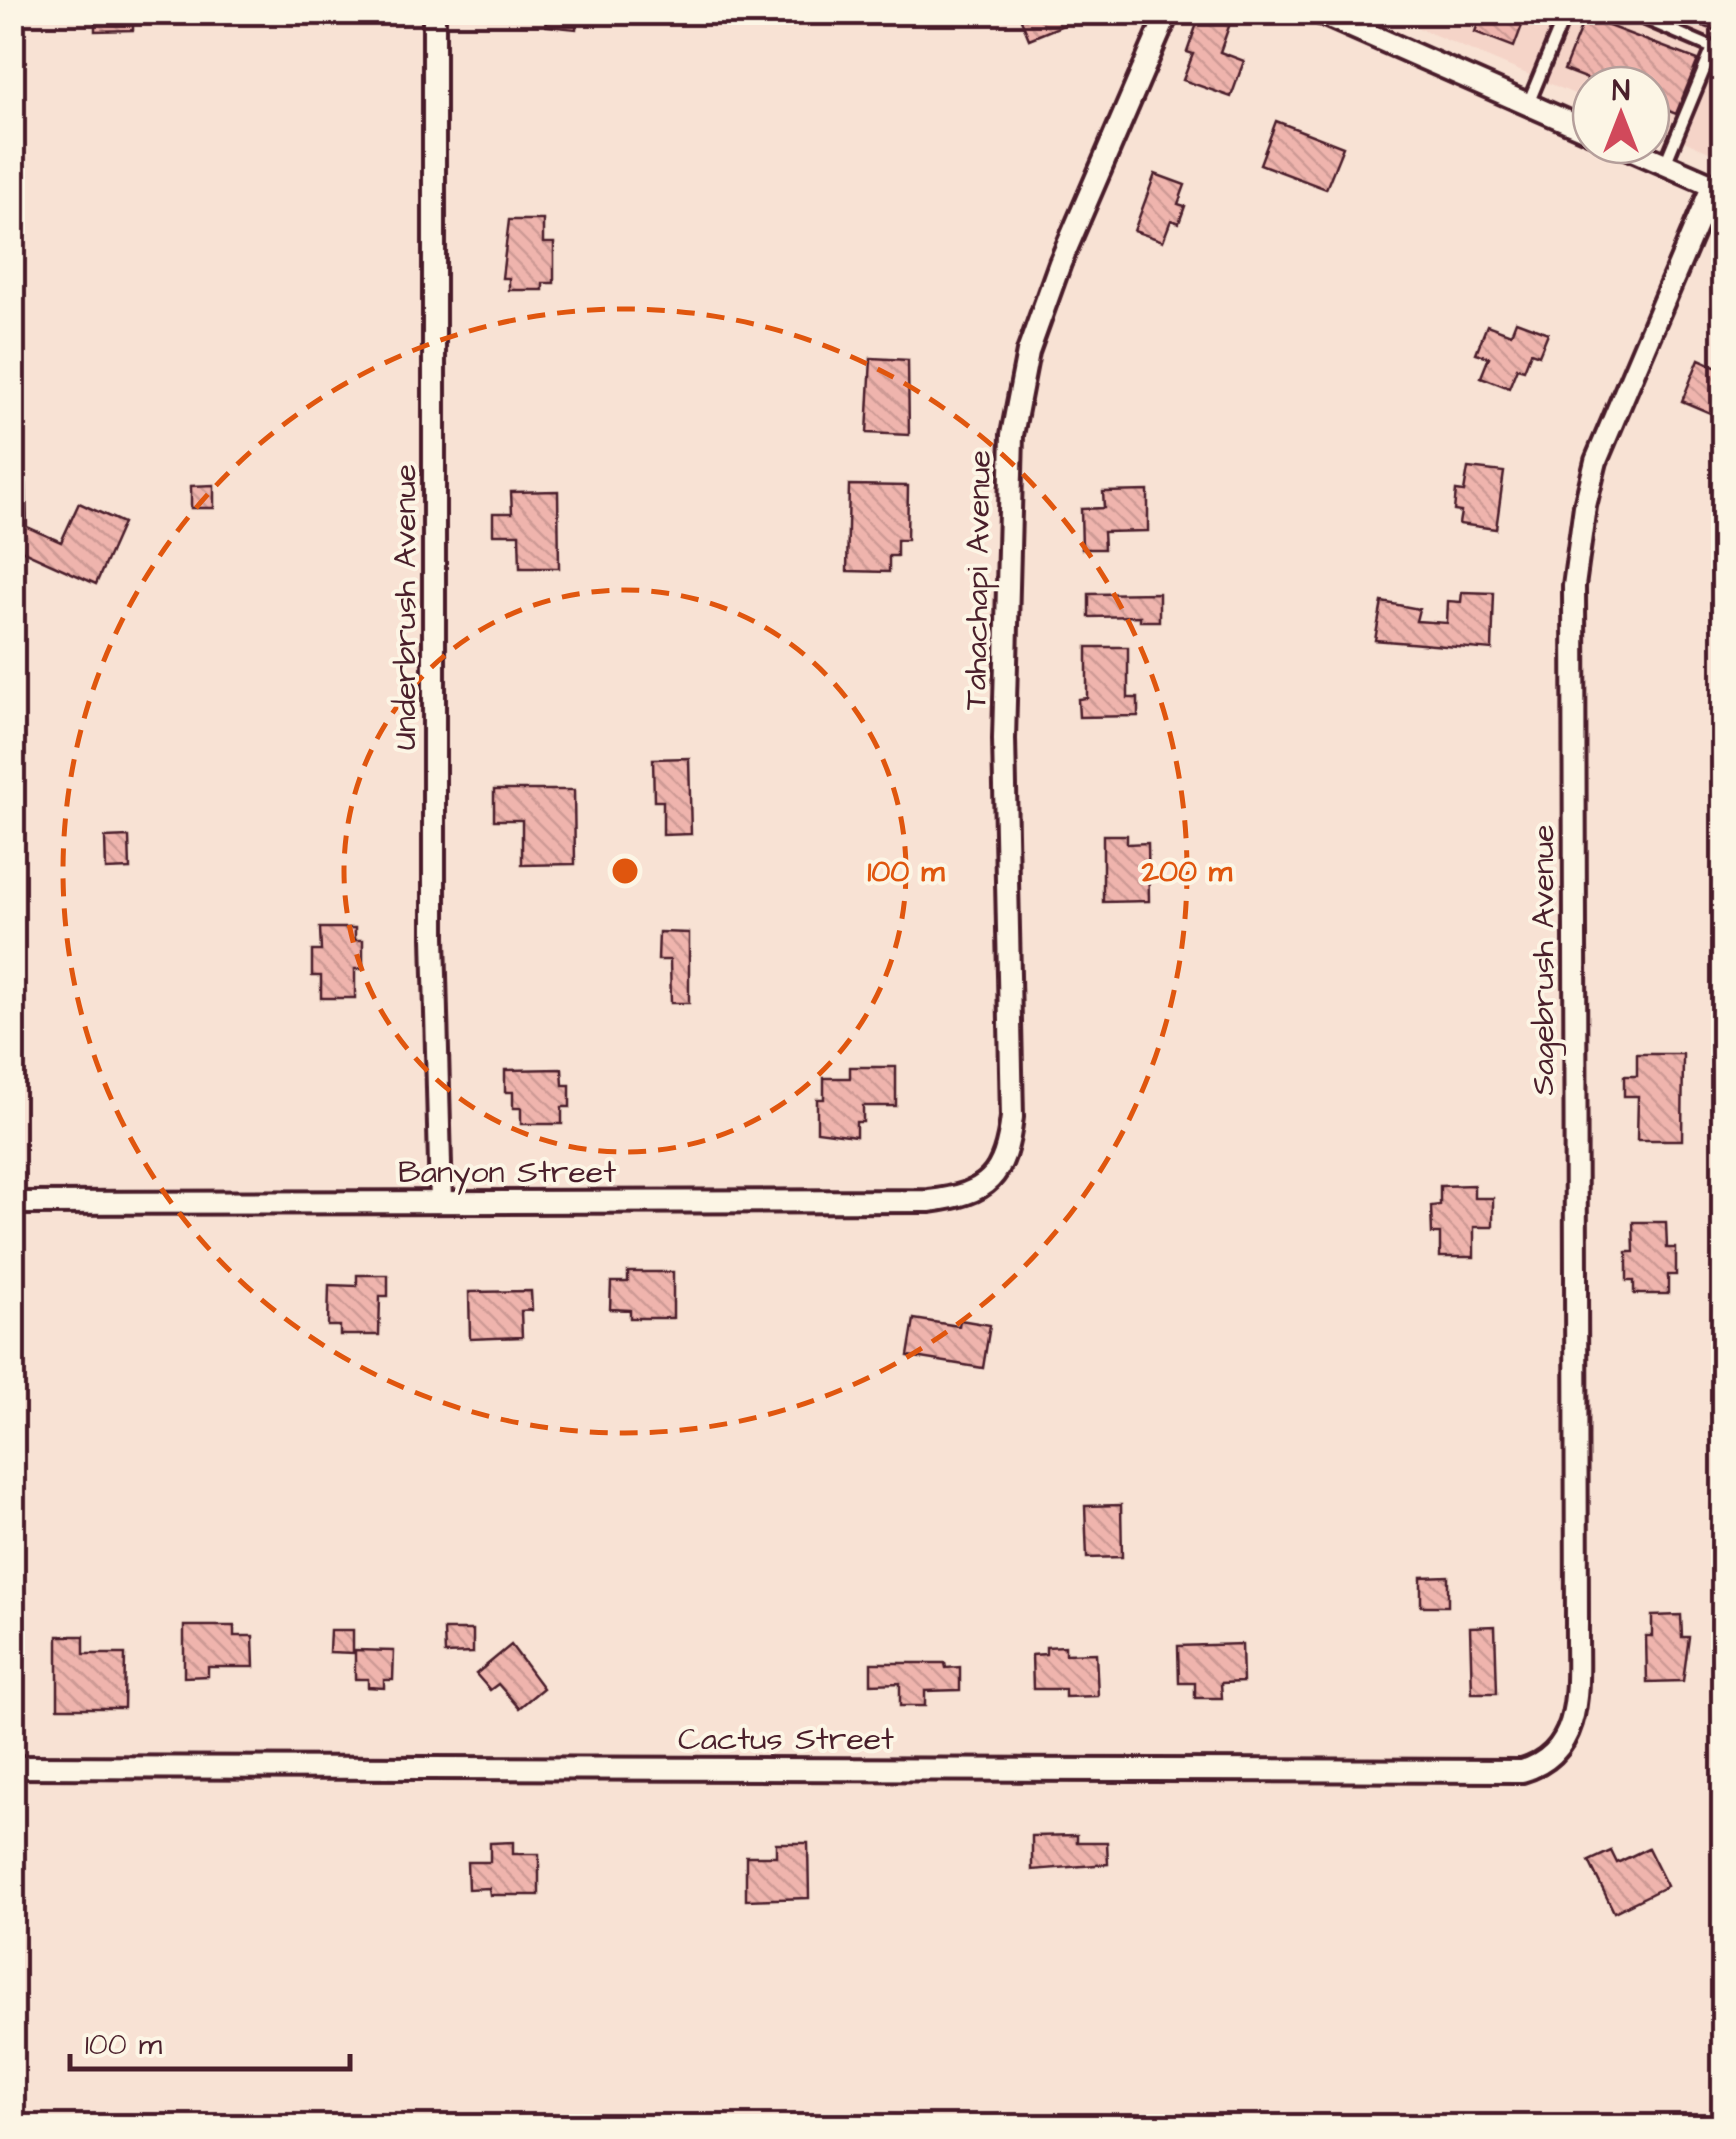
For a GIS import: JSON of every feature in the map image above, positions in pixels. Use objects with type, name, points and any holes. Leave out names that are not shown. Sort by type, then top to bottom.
[{"type":"street","name":"Underbrush Avenue","points":[[434,12],[434,937],[440,1202]]},
{"type":"street","name":"Tahachapi Avenue","points":[[994,1176],[1008,1152],[1012,1118],[1004,739],[1012,435],[1028,352],[1060,263],[1168,12]]},
{"type":"street","points":[[1318,12],[1571,123]]},
{"type":"street","points":[[1667,165],[1718,187]]},
{"type":"street","name":"Sagebrush Avenue","points":[[1555,1755],[1568,1738],[1576,1709],[1574,586],[1584,506],[1596,460],[1718,187]]},
{"type":"street","name":"Banyon Street","points":[[12,1204],[929,1201],[966,1197],[994,1176]]},
{"type":"street","name":"Cactus Street","points":[[12,1767],[1522,1771],[1555,1755]]},
{"type":"lane","points":[[1528,104],[1566,12]]},
{"type":"lane","points":[[1629,12],[1713,48],[1671,150]]},
{"type":"shaded area","points":[[1383,13],[1723,13],[1723,158],[1671,136],[1671,65],[1571,65],[1571,93]]},
{"type":"building","points":[[95,12],[133,12],[133,30],[95,31]]},
{"type":"building","points":[[547,12],[577,12],[576,29],[546,26]]},
{"type":"building","points":[[1018,12],[1093,12],[1093,13],[1029,39]]},
{"type":"building","points":[[1201,12],[1234,12],[1220,52],[1244,61],[1231,97],[1183,80],[1193,54],[1187,52]]},
{"type":"building","points":[[1482,12],[1527,12],[1514,47],[1475,32]]},
{"type":"building","points":[[1724,12],[1724,34],[1671,14]]},
{"type":"building","points":[[1585,17],[1698,60],[1676,114],[1671,112],[1671,65],[1571,65],[1571,73],[1564,70]]},
{"type":"building","points":[[1276,121],[1343,147],[1326,189],[1260,164]]},
{"type":"building","points":[[1155,174],[1185,185],[1178,204],[1185,206],[1179,223],[1171,220],[1163,241],[1134,231]]},
{"type":"building","points":[[509,220],[543,220],[543,243],[554,243],[554,283],[543,283],[543,290],[509,290],[509,278],[502,278]]},
{"type":"building","points":[[1516,321],[1548,333],[1539,355],[1531,352],[1524,370],[1517,368],[1509,388],[1481,377],[1489,357],[1476,353],[1487,325],[1511,334]]},
{"type":"building","points":[[871,358],[908,360],[909,435],[867,433]]},
{"type":"building","points":[[1699,359],[1724,370],[1724,394],[1715,415],[1682,401]]},
{"type":"building","points":[[1468,468],[1504,472],[1496,529],[1459,524],[1461,512],[1454,511],[1456,491],[1464,492]]},
{"type":"building","points":[[12,484],[26,484],[27,527],[61,542],[79,503],[123,523],[96,584],[12,546]]},
{"type":"building","points":[[214,485],[214,508],[191,508],[191,486]]},
{"type":"building","points":[[849,485],[908,486],[907,540],[897,540],[897,556],[889,556],[889,572],[847,571]]},
{"type":"building","points":[[558,491],[559,568],[520,568],[519,534],[493,534],[493,513],[512,513],[511,492]]},
{"type":"building","points":[[1148,491],[1148,531],[1103,532],[1104,549],[1082,549],[1081,509],[1104,508],[1103,492]]},
{"type":"building","points":[[1462,592],[1494,593],[1492,650],[1375,640],[1382,602],[1419,609],[1416,621],[1447,623],[1448,601],[1461,602]]},
{"type":"building","points":[[1159,593],[1159,621],[1140,621],[1140,616],[1089,617],[1089,594]]},
{"type":"building","points":[[1087,647],[1128,647],[1128,698],[1138,698],[1138,716],[1079,717],[1078,699],[1087,698]]},
{"type":"building","points":[[689,758],[691,834],[663,835],[663,801],[654,801],[653,759]]},
{"type":"building","points":[[494,790],[574,790],[575,864],[522,865],[522,820],[494,820]]},
{"type":"building","points":[[1103,835],[1127,835],[1127,844],[1148,843],[1149,901],[1103,902]]},
{"type":"building","points":[[129,837],[130,869],[106,870],[105,838]]},
{"type":"building","points":[[320,928],[355,928],[355,940],[363,940],[363,969],[355,969],[355,998],[321,998],[321,976],[312,976],[312,951],[321,951]]},
{"type":"building","points":[[659,932],[689,933],[689,1003],[671,1003],[670,960],[658,960]]},
{"type":"building","points":[[1637,1054],[1683,1054],[1682,1140],[1637,1140],[1638,1096],[1624,1096],[1624,1076],[1637,1076]]},
{"type":"building","points":[[850,1067],[896,1067],[896,1106],[863,1106],[863,1122],[856,1122],[856,1136],[817,1131],[817,1099],[824,1099],[824,1078],[850,1078]]},
{"type":"building","points":[[562,1069],[563,1085],[570,1085],[570,1107],[562,1107],[562,1124],[521,1124],[521,1108],[513,1108],[513,1092],[505,1092],[505,1070]]},
{"type":"building","points":[[1474,1185],[1474,1198],[1493,1198],[1493,1227],[1474,1227],[1474,1257],[1440,1257],[1440,1234],[1432,1234],[1431,1206],[1440,1205],[1440,1186]]},
{"type":"building","points":[[1633,1222],[1666,1222],[1667,1248],[1676,1248],[1676,1275],[1668,1275],[1668,1294],[1634,1294],[1634,1281],[1627,1281],[1627,1252],[1634,1252]]},
{"type":"building","points":[[628,1272],[673,1272],[673,1318],[630,1318],[630,1310],[610,1309],[611,1282],[628,1282]]},
{"type":"building","points":[[357,1275],[388,1275],[388,1296],[380,1296],[379,1335],[340,1335],[340,1326],[328,1326],[329,1285],[357,1286]]},
{"type":"building","points":[[531,1291],[532,1310],[521,1311],[522,1337],[470,1339],[469,1292]]},
{"type":"building","points":[[914,1319],[959,1326],[960,1320],[990,1325],[983,1368],[908,1356]]},
{"type":"building","points":[[1121,1505],[1122,1557],[1087,1558],[1085,1506]]},
{"type":"building","points":[[1448,1576],[1448,1606],[1421,1606],[1421,1577]]},
{"type":"building","points":[[1681,1615],[1682,1637],[1689,1637],[1683,1681],[1647,1682],[1646,1636],[1652,1636],[1652,1616]]},
{"type":"building","points":[[184,1626],[234,1626],[234,1636],[253,1636],[254,1667],[208,1667],[208,1676],[184,1677]]},
{"type":"building","points":[[1495,1626],[1497,1693],[1472,1693],[1470,1627]]},
{"type":"building","points":[[330,1630],[353,1630],[353,1653],[329,1652]]},
{"type":"building","points":[[444,1630],[473,1630],[473,1653],[445,1654]]},
{"type":"building","points":[[58,1636],[84,1636],[84,1654],[125,1654],[124,1708],[58,1708]]},
{"type":"building","points":[[1242,1644],[1243,1682],[1221,1683],[1222,1698],[1195,1698],[1195,1683],[1179,1683],[1178,1646]]},
{"type":"building","points":[[511,1645],[543,1688],[519,1708],[498,1684],[490,1690],[476,1674]]},
{"type":"building","points":[[1065,1646],[1065,1654],[1096,1653],[1098,1696],[1065,1697],[1065,1689],[1033,1689],[1032,1655],[1046,1654],[1046,1647]]},
{"type":"building","points":[[355,1650],[394,1651],[393,1680],[384,1680],[384,1688],[368,1687],[368,1679],[355,1679]]},
{"type":"building","points":[[871,1663],[945,1663],[946,1668],[960,1667],[960,1690],[925,1691],[925,1706],[900,1706],[900,1683],[871,1684]]},
{"type":"building","points":[[1077,1835],[1077,1842],[1107,1842],[1108,1864],[1032,1870],[1032,1836]]},
{"type":"building","points":[[513,1842],[513,1854],[539,1854],[539,1895],[490,1895],[489,1888],[468,1889],[467,1862],[490,1862],[490,1843]]},
{"type":"building","points":[[776,1843],[808,1843],[809,1898],[746,1900],[746,1856],[776,1856]]},
{"type":"building","points":[[1648,1848],[1667,1886],[1614,1912],[1589,1861],[1611,1851],[1617,1863]]}]
